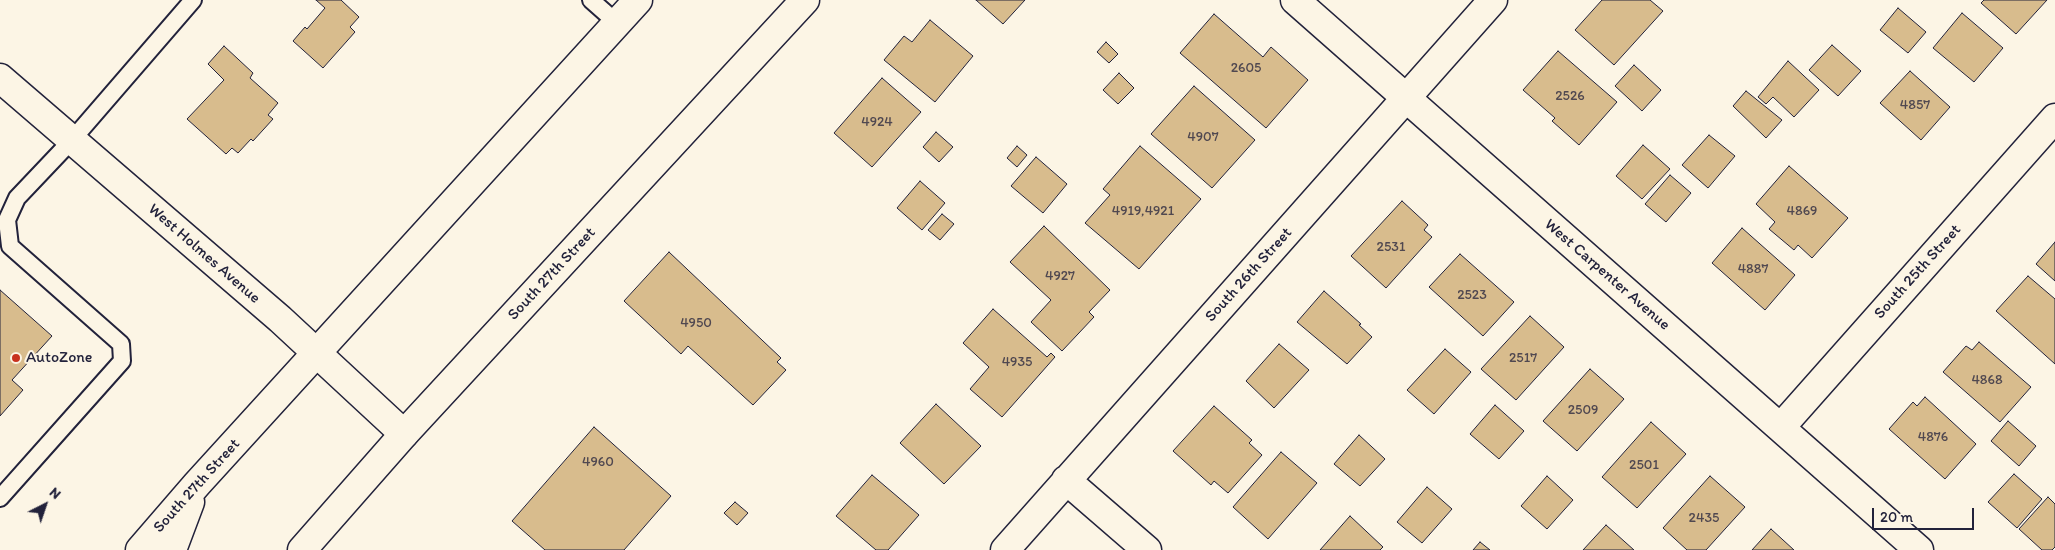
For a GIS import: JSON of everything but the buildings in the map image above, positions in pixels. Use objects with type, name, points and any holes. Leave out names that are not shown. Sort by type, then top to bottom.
[{"type":"street","name":"South 27th Street","points":[[140,550],[197,484],[638,0]]},
{"type":"street","name":"South 27th Street","points":[[302,550],[404,434],[805,0]]},
{"type":"street","name":"West Carpenter Avenue","points":[[1295,0],[1920,550]]},
{"type":"street","name":"South 26th Street","points":[[1005,550],[1493,0]]},
{"type":"street","name":"West Holmes Avenue","points":[[0,78],[317,352],[404,434]]},
{"type":"street","name":"South 25th Street","points":[[1781,427],[2055,118]]},
{"type":"street","points":[[1066,480],[1147,550]]},
{"type":"street","points":[[172,550],[197,484]]},
{"type":"lane","points":[[0,498],[122,361],[121,344],[10,246],[7,220],[17,198],[72,140],[193,0]]},
{"type":"lane","points":[[591,0],[617,23]]},
{"type":"place","name":"AutoZone","points":[[16,358]]}]
